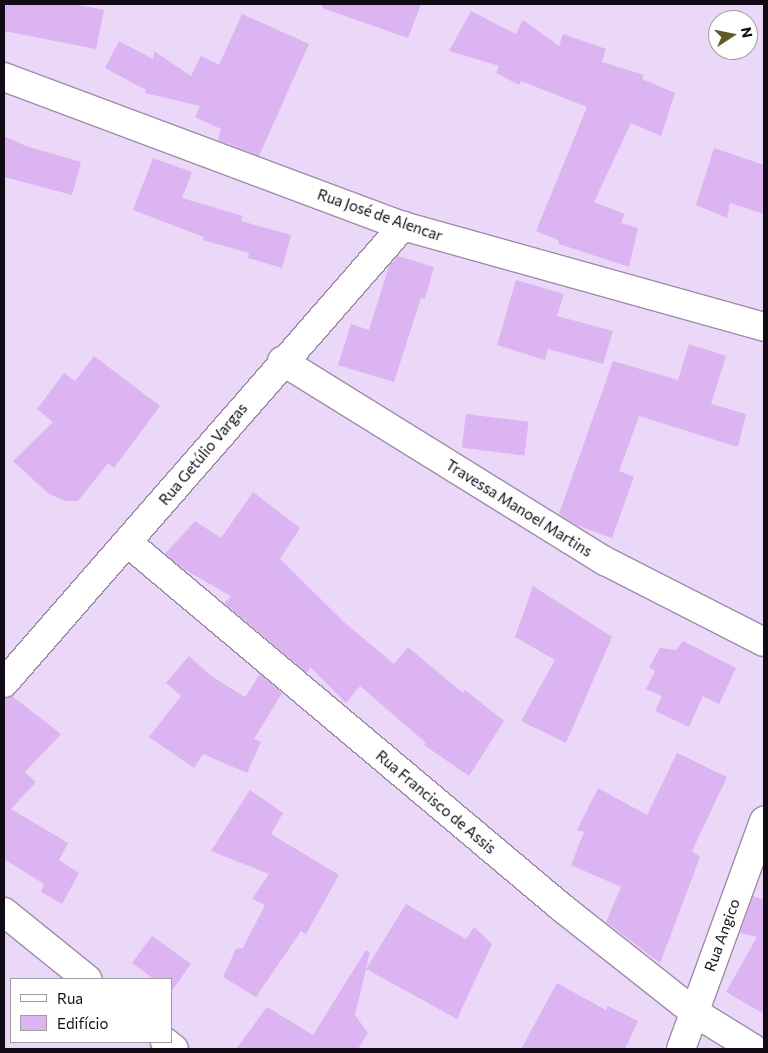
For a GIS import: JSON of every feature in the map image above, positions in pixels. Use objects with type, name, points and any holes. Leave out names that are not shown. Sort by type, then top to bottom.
[{"type":"street","name":"Rua José de Alencar","points":[[4,78],[403,226],[764,327]]},
{"type":"street","name":"Rua Getúlio Vargas","points":[[4,683],[128,542],[282,361],[403,226]]},
{"type":"street","name":"Travessa Manoel Martins","points":[[282,361],[605,562],[764,642]]},
{"type":"street","name":"Rua Francisco de Assis","points":[[128,542],[561,907],[694,1012],[754,1049]]},
{"type":"street","name":"Rua Angico","points":[[681,1049],[764,821]]},
{"type":"street","points":[[4,912],[87,978]]},
{"type":"building","points":[[4,4],[74,4],[104,10],[96,49],[4,31]]},
{"type":"building","points":[[322,4],[421,4],[408,38],[322,8]]},
{"type":"building","points":[[471,11],[516,34],[523,20],[559,46],[563,34],[606,49],[602,62],[644,75],[642,79],[675,93],[661,136],[631,123],[594,202],[625,214],[621,223],[638,228],[629,267],[559,244],[558,240],[536,231],[587,107],[521,81],[519,85],[496,73],[499,66],[449,51]]},
{"type":"building","points":[[242,14],[309,44],[259,156],[218,140],[221,129],[195,117],[200,106],[145,93],[146,90],[105,68],[119,41],[153,59],[154,51],[191,76],[201,56],[219,65]]},
{"type":"building","points":[[4,136],[26,146],[81,162],[72,195],[4,177]]},
{"type":"building","points":[[714,148],[764,165],[764,214],[730,203],[727,218],[696,205]]},
{"type":"building","points":[[153,158],[192,172],[182,198],[243,216],[241,221],[291,235],[282,268],[248,258],[249,253],[203,240],[204,237],[133,210]]},
{"type":"building","points":[[398,256],[434,267],[425,299],[421,298],[394,382],[338,365],[351,324],[369,330],[389,266]]},
{"type":"building","points":[[516,280],[564,294],[557,316],[613,331],[603,364],[548,349],[545,360],[497,345]]},
{"type":"building","points":[[689,344],[726,356],[711,404],[746,414],[738,447],[639,416],[619,471],[634,477],[612,538],[576,525],[559,514],[613,361],[678,380]]},
{"type":"building","points":[[94,356],[160,406],[114,468],[108,463],[78,501],[66,501],[49,494],[13,461],[53,422],[37,409],[64,373],[75,381]]},
{"type":"building","points":[[466,414],[529,422],[524,455],[462,448]]},
{"type":"building","points":[[253,492],[300,528],[280,559],[346,624],[394,664],[408,647],[463,693],[465,690],[504,721],[469,776],[424,745],[426,743],[360,686],[346,703],[310,667],[307,673],[224,603],[231,596],[182,568],[165,554],[195,521],[221,538]]},
{"type":"building","points":[[533,586],[612,637],[566,743],[521,721],[555,660],[515,637]]},
{"type":"building","points":[[683,641],[736,668],[719,704],[703,696],[689,727],[655,711],[662,696],[646,689],[655,671],[649,667],[660,648],[676,650]]},
{"type":"building","points":[[189,656],[211,676],[245,697],[260,674],[282,693],[254,739],[261,742],[247,773],[203,754],[194,768],[149,737],[181,696],[166,683]]},
{"type":"building","points":[[12,696],[61,734],[25,772],[36,782],[11,809],[68,843],[59,860],[79,873],[62,904],[41,892],[44,884],[4,859],[4,698]]},
{"type":"building","points":[[677,753],[727,777],[692,851],[700,857],[660,963],[606,922],[621,887],[571,865],[584,832],[577,830],[598,788],[647,815]]},
{"type":"building","points":[[250,790],[283,813],[271,834],[339,875],[306,934],[301,931],[256,997],[223,977],[236,949],[243,948],[265,905],[252,899],[269,874],[211,851]]},
{"type":"building","points":[[753,896],[764,900],[764,1014],[726,992],[757,937],[740,933]]},
{"type":"building","points":[[406,904],[466,939],[474,927],[492,944],[457,1019],[366,969]]},
{"type":"building","points":[[152,936],[191,964],[172,991],[172,978],[153,978],[132,963]]},
{"type":"building","points":[[366,950],[370,952],[355,1015],[368,1033],[358,1049],[236,1049],[267,1007],[313,1035]]},
{"type":"building","points":[[557,983],[606,1010],[608,1006],[638,1021],[625,1049],[521,1049]]}]
